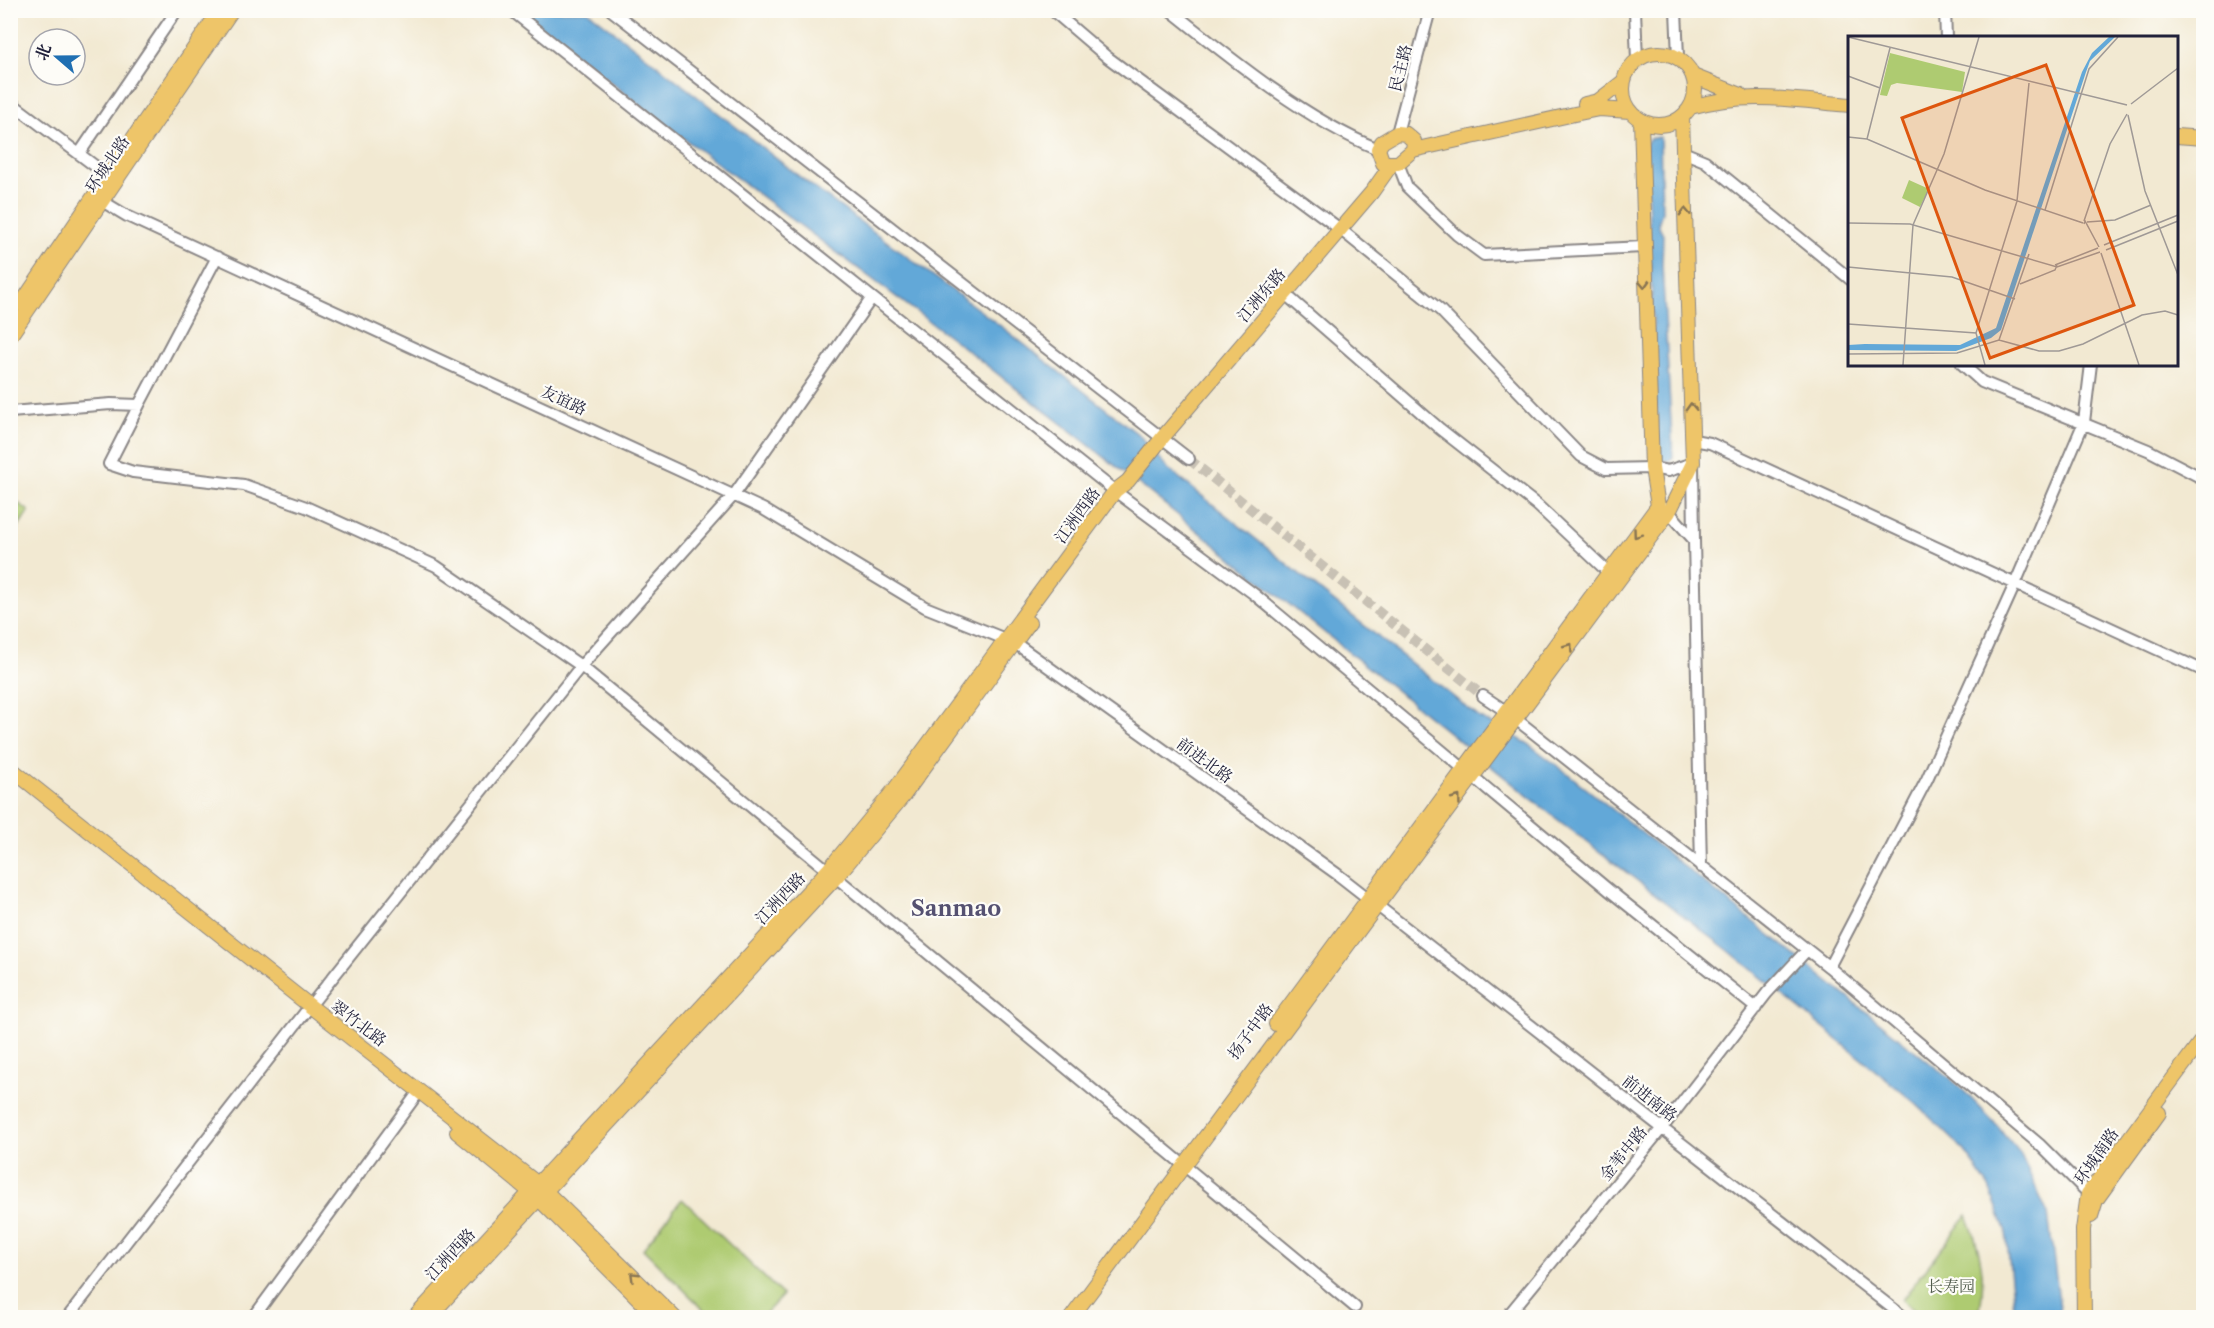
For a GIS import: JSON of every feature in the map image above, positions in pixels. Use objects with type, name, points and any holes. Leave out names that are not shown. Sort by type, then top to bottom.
[{"type":"main road","name":"环城北路","points":[[10,336],[98,198],[107,175],[220,10]]},
{"type":"main road","name":"环城北路","points":[[10,319],[232,10]]},
{"type":"main road","points":[[1746,96],[1693,76],[1678,57],[1653,53],[1637,60],[1631,66],[1624,81],[1624,97],[1630,111],[1641,120],[1662,125],[1718,99],[1746,96],[1848,105]]},
{"type":"main road","points":[[1508,720],[1664,509],[1693,463],[1683,152],[1686,112],[1695,92],[1693,76]]},
{"type":"main road","points":[[1413,145],[1406,134],[1397,133],[1382,142],[1378,150],[1383,163],[1395,164],[1413,145],[1599,101],[1624,81]]},
{"type":"main road","points":[[1413,145],[1579,112],[1599,109],[1630,111]]},
{"type":"main road","points":[[1641,120],[1643,247],[1652,468],[1664,509]]},
{"type":"main road","points":[[2178,136],[2204,138]]},
{"type":"main road","name":"江洲东路","points":[[1128,482],[1159,441],[1395,164]]},
{"type":"main road","name":"江洲西路","points":[[428,1317],[539,1191],[904,795],[1011,641],[1128,482]]},
{"type":"main road","points":[[1508,720],[1609,573],[1664,509]]},
{"type":"main road","name":"扬子中路","points":[[1071,1317],[1372,900],[1508,720]]},
{"type":"main road","name":"翠竹北路","points":[[10,768],[415,1097],[539,1191],[658,1317]]},
{"type":"main road","name":"翠竹北路","points":[[10,779],[539,1191],[675,1317]]},
{"type":"main road","name":"环城南路","points":[[2084,1317],[2083,1230],[2092,1197],[2204,1037]]},
{"type":"main road","name":"环城南路","points":[[2092,1317],[2092,1197],[2204,1051]]},
{"type":"main road","name":"扬子中路","points":[[1060,1317],[1180,1163]]},
{"type":"main road","name":"江洲西路","points":[[414,1317],[539,1191]]},
{"type":"street","points":[[79,154],[177,10]]},
{"type":"street","points":[[511,10],[1118,494],[1254,594],[1471,770],[1756,1008]]},
{"type":"street","points":[[611,10],[1159,441],[1189,459]]},
{"type":"street","points":[[1052,10],[1107,57],[1340,229],[1440,310],[1581,456],[1606,469],[1652,468],[1668,471],[1693,463],[1701,867]]},
{"type":"street","points":[[1170,10],[1231,59],[1347,137],[1378,150]]},
{"type":"street","name":"民主路","points":[[1397,133],[1430,10]]},
{"type":"street","points":[[1635,10],[1637,60]]},
{"type":"street","points":[[1676,10],[1678,57]]},
{"type":"street","points":[[1945,10],[1946,36]]},
{"type":"street","points":[[10,102],[107,175]]},
{"type":"street","points":[[1683,152],[1705,161],[1848,277]]},
{"type":"street","points":[[1395,164],[1407,187],[1456,235],[1484,255],[1643,247]]},
{"type":"street","name":"友谊路","points":[[98,198],[127,216],[763,509],[925,607],[1011,641]]},
{"type":"street","points":[[217,257],[109,464],[133,472],[244,485],[306,507],[436,567],[581,666],[1355,1307]]},
{"type":"street","points":[[1284,293],[1440,429],[1537,506],[1609,573]]},
{"type":"street","points":[[67,1317],[307,1010],[581,666],[734,495],[871,299]]},
{"type":"street","points":[[1964,366],[1982,382],[2084,422],[2148,450],[2204,479]]},
{"type":"street","points":[[1828,967],[1927,778],[2015,584],[2084,422],[2091,366]]},
{"type":"street","points":[[10,412],[111,404],[139,405]]},
{"type":"street","points":[[1693,440],[1710,443],[2204,671]]},
{"type":"street","points":[[1664,509],[1694,540]]},
{"type":"street","name":"前进北路","points":[[1011,641],[1372,900]]},
{"type":"street","points":[[1483,696],[1508,720],[1701,867],[1804,953],[1828,967],[2039,1144],[2092,1197]]},
{"type":"street","name":"前进南路","points":[[1372,900],[1905,1317]]},
{"type":"street","name":"金苇中路","points":[[1506,1317],[1663,1127],[1767,993],[1804,953]]},
{"type":"street","points":[[253,1317],[415,1097]]},
{"type":"green space","points":[[11,498],[29,511],[11,537]]},
{"type":"green space","points":[[682,1199],[783,1295],[762,1317],[711,1317],[643,1249]]},
{"type":"green space","name":"长寿园","points":[[1967,1215],[1976,1240],[1981,1265],[1982,1290],[1978,1316],[1922,1317],[1902,1300]]},
{"type":"water","points":[[521,11],[588,11],[800,177],[1006,330],[1139,435],[1167,468],[1480,718],[1527,743],[1567,773],[1959,1086],[2020,1153],[2048,1214],[2061,1317],[2015,1317],[2006,1232],[1989,1187],[1965,1151],[1914,1102],[1729,951],[1553,816],[1149,492],[958,343],[651,114]]},
{"type":"water","points":[[1660,137],[1662,212],[1658,224],[1663,234],[1662,265],[1673,457],[1670,461],[1661,461],[1658,458],[1646,144],[1649,139]]},
{"type":"tunnel","points":[[1189,459],[1483,696]]},
{"type":"district","name":"Sanmao","points":[[956,908]]}]
